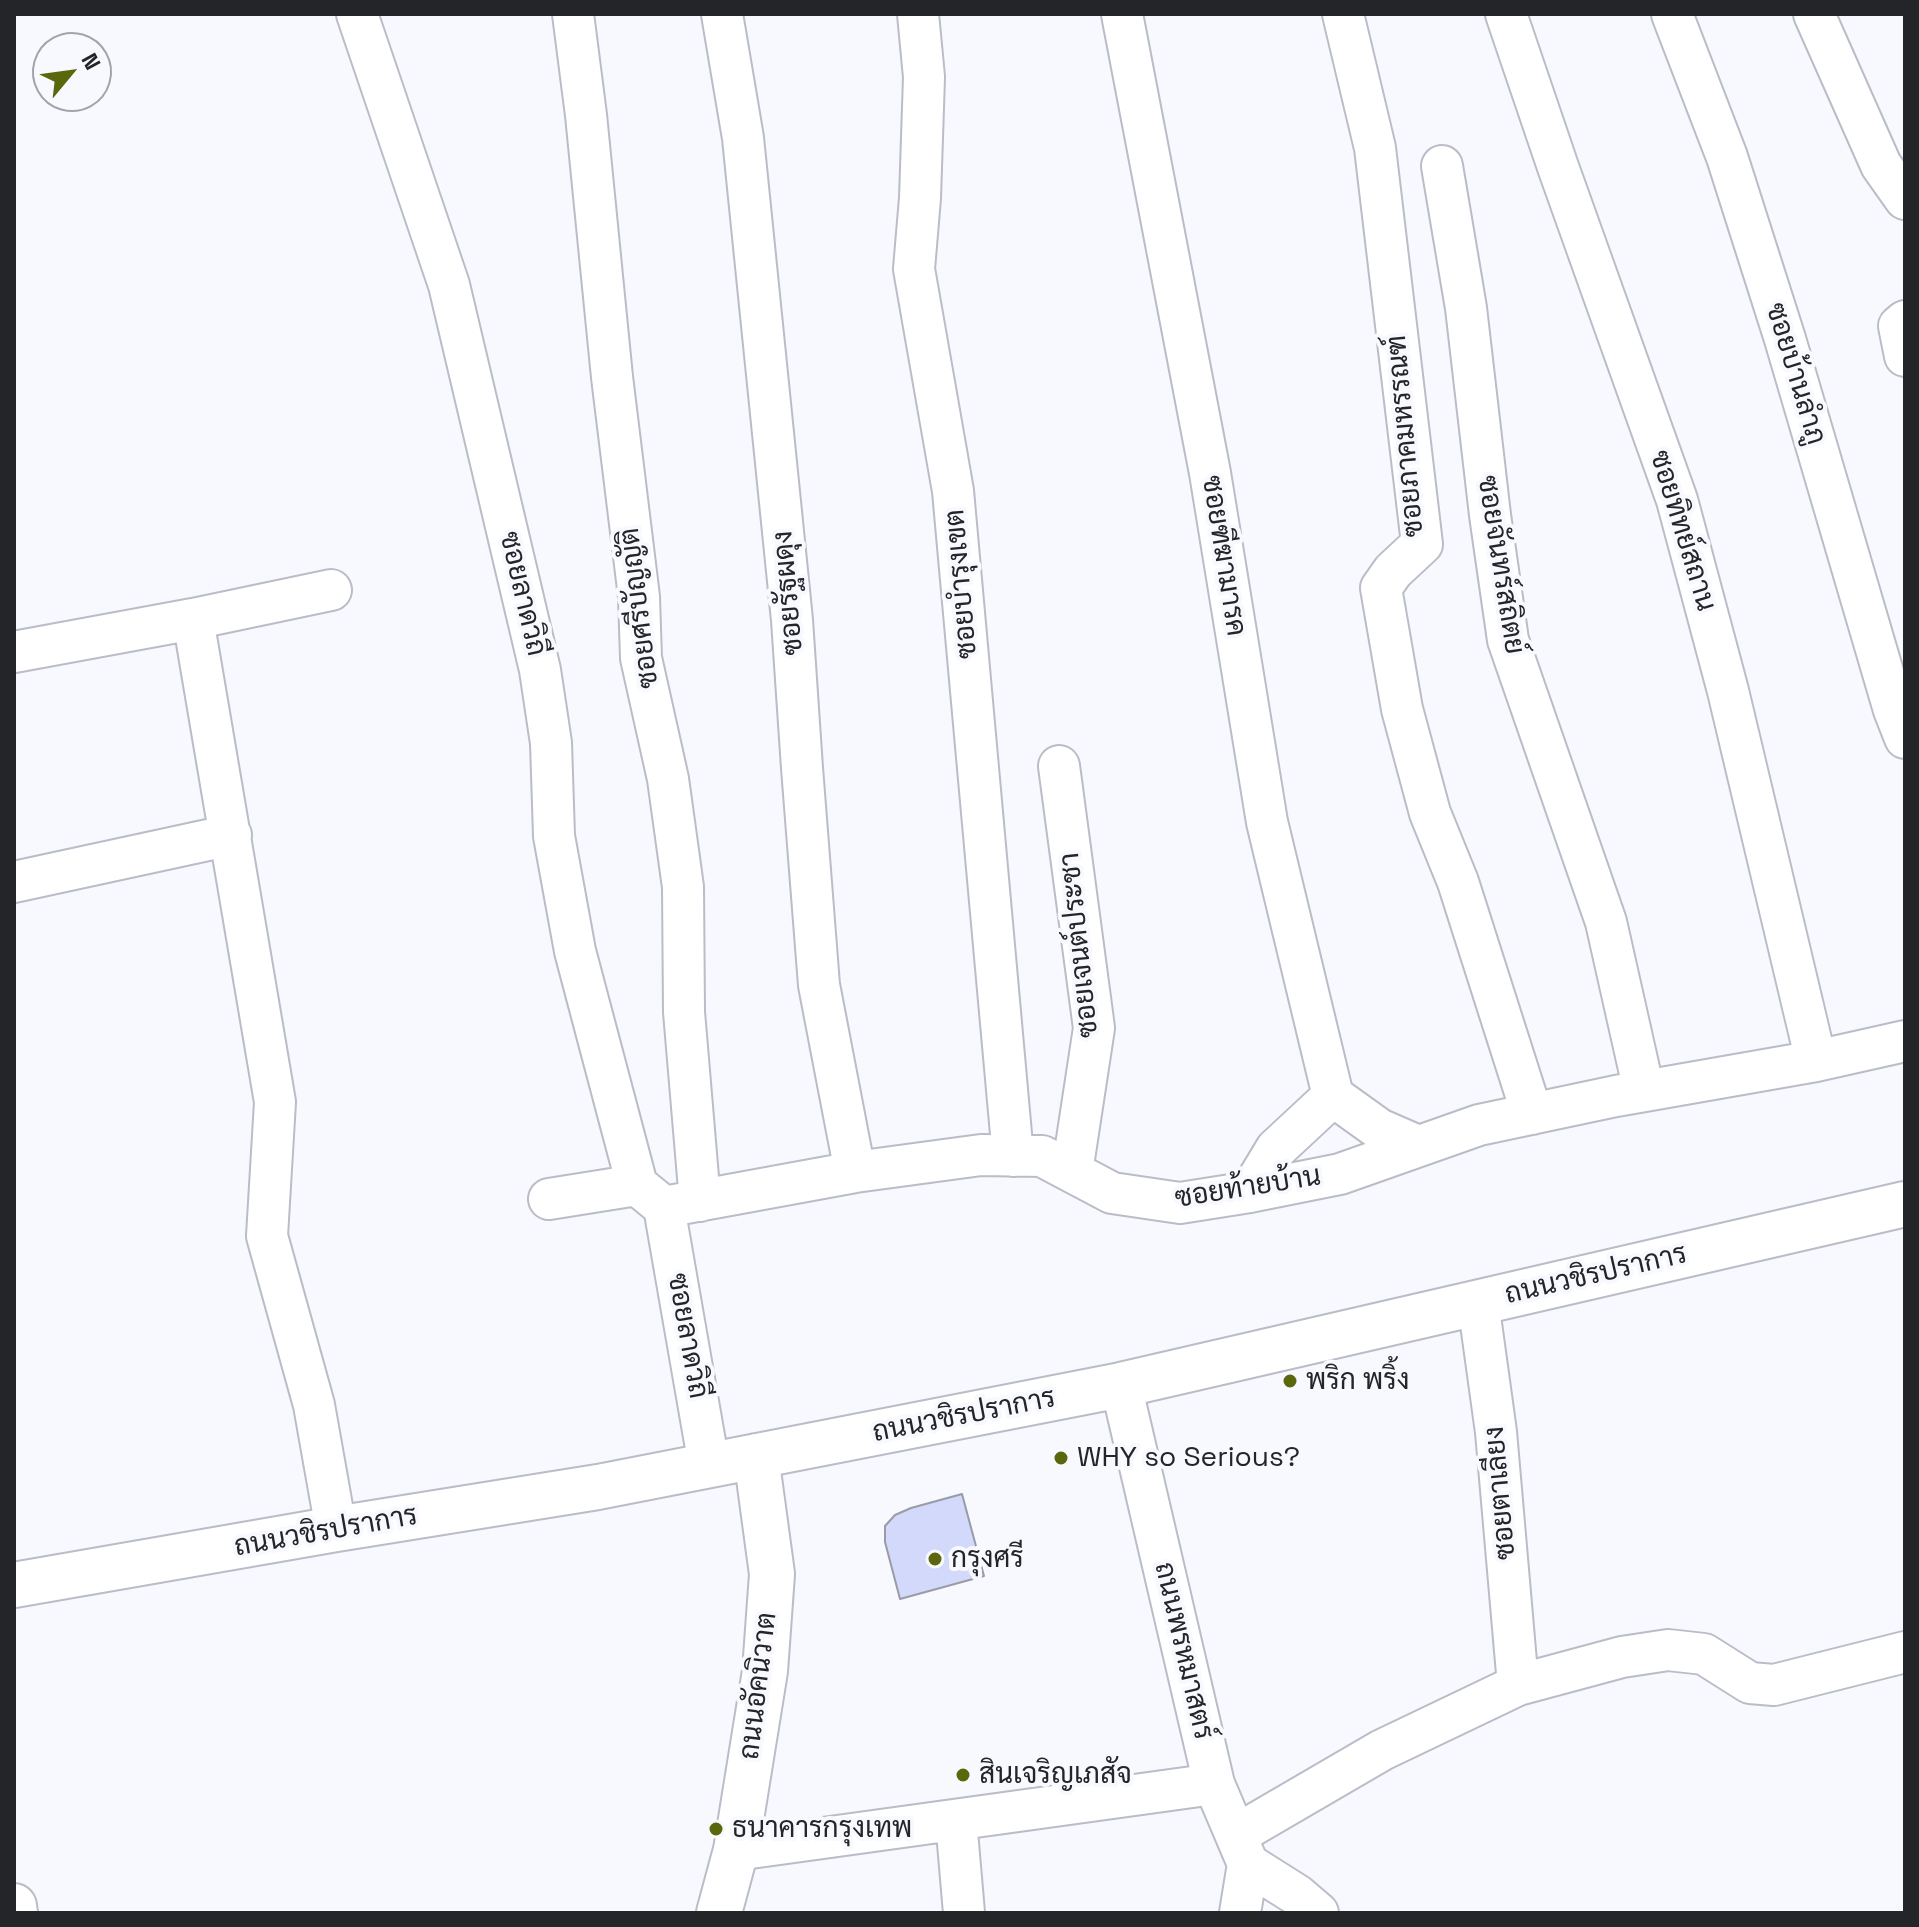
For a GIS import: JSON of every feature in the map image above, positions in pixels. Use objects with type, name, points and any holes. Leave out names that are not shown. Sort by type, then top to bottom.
[{"type":"street","name":"ซอยลาดวิถี","points":[[357,14],[449,285],[540,670],[551,743],[554,836],[575,951],[667,1198],[709,1465]]},
{"type":"street","name":"ซอยศรีบัญญัติ","points":[[573,14],[639,597],[641,658],[668,779],[683,887],[684,1012],[667,1198]]},
{"type":"street","name":"ซอยรัฐผดุง","points":[[722,14],[743,138],[791,604],[819,985],[855,1172]]},
{"type":"street","name":"ซอยบำรุงเขต","points":[[918,14],[924,77],[914,269],[953,491],[1013,1156]]},
{"type":"street","name":"ซอยฑีฆามารค","points":[[1122,14],[1210,473],[1267,822],[1333,1096]]},
{"type":"street","name":"ซอยภาคมหรรณฑ์","points":[[1343,14],[1375,148],[1422,544],[1393,571],[1381,588],[1399,694],[1430,813],[1458,882],[1532,1114]]},
{"type":"street","name":"ซอยทิทย์สถาน","points":[[1506,14],[1677,500],[1728,691],[1816,1061]]},
{"type":"street","name":"ซอยบ้านลำภู","points":[[1672,14],[1727,157],[1905,738]]},
{"type":"street","points":[[1814,14],[1881,165],[1905,199]]},
{"type":"street","name":"ซอยจันทร์สถิตย์","points":[[1442,166],[1466,308],[1508,640],[1606,922],[1644,1091]]},
{"type":"street","points":[[1905,321],[1899,326],[1905,356]]},
{"type":"street","points":[[14,652],[331,590]]},
{"type":"street","points":[[193,619],[275,1102],[267,1236],[314,1405],[336,1529]]},
{"type":"street","name":"ซอยเจนต์ประชา","points":[[1059,766],[1094,1028],[1072,1172]]},
{"type":"street","points":[[14,882],[231,835]]},
{"type":"street","name":"ซอยท้ายบ้าน","points":[[549,1199],[667,1198],[981,1155],[1042,1156],[1112,1193],[1180,1203],[1340,1174],[1479,1125],[1644,1091],[1816,1061],[1905,1041]]},
{"type":"street","points":[[1250,1192],[1276,1149],[1333,1096],[1379,1129],[1418,1146]]},
{"type":"street","name":"ถนนวชิรปราการ","points":[[14,1585],[598,1487],[1121,1385],[1905,1204]]},
{"type":"street","name":"ซอยตาเลียง","points":[[1478,1302],[1496,1432],[1518,1685]]},
{"type":"street","name":"ถนนพรหมาสตร์","points":[[1121,1385],[1214,1784],[1242,1850]]},
{"type":"street","name":"ถนนอัคนิวาต","points":[[719,1913],[736,1850],[765,1671],[772,1574],[756,1456]]},
{"type":"street","points":[[1242,1850],[1382,1750],[1518,1685],[1622,1657],[1668,1650],[1704,1654],[1750,1683],[1774,1685],[1905,1652]]},
{"type":"street","points":[[736,1850],[1214,1784]]},
{"type":"street","points":[[956,1820],[964,1913]]},
{"type":"street","points":[[1240,1913],[1242,1850]]},
{"type":"street","points":[[1242,1850],[1318,1913]]},
{"type":"street","points":[[14,1906],[15,1913]]},
{"type":"building","name":"กรุงศรี","points":[[962,1494],[984,1576],[900,1599],[885,1542],[885,1526],[895,1515],[911,1508]]},
{"type":"place","name":"พริก พริ้ง","points":[[1290,1381]]},
{"type":"place","name":"WHY so Serious?","points":[[1061,1458]]},
{"type":"place","name":"กรุงศรี","points":[[935,1559]]},
{"type":"place","name":"สินเจริญเภสัจ","points":[[963,1775]]},
{"type":"place","name":"ธนาคารกรุงเทพ","points":[[716,1829]]}]
